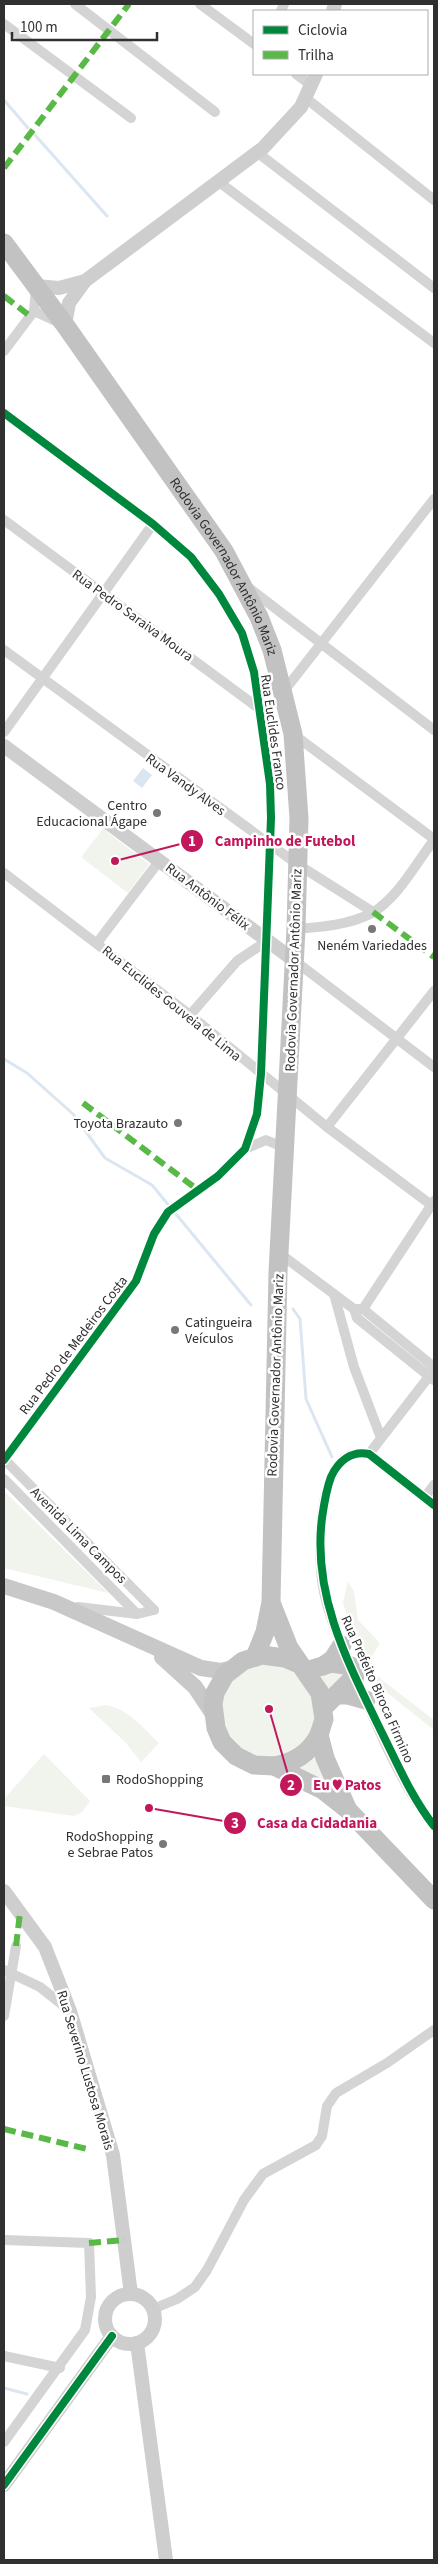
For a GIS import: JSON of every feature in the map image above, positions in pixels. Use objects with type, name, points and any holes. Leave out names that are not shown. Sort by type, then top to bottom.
[{"type":"highway","name":"Rodovia Governador Antônio Mariz","points":[[4,243],[65,325],[194,507],[242,582],[272,650],[284,690],[293,734],[299,818],[295,961],[279,1252],[271,1602],[266,1632],[255,1657]]},
{"type":"highway","name":"Rodovia Governador Antônio Mariz","points":[[271,1602],[283,1635],[310,1667],[324,1707]]},
{"type":"highway","points":[[310,1667],[333,1659],[342,1645]]},
{"type":"highway","points":[[278,1656],[310,1667],[332,1663],[353,1671],[338,1695],[324,1707],[324,1719],[319,1735],[302,1756],[290,1763],[274,1766],[254,1765],[236,1756],[222,1742],[213,1714],[215,1693],[225,1675],[232,1668],[255,1657],[278,1656]]},
{"type":"highway","points":[[338,1695],[348,1694],[366,1700]]},
{"type":"highway","points":[[319,1735],[325,1758],[347,1809]]},
{"type":"highway","points":[[274,1766],[300,1777],[323,1790],[347,1809],[434,1900]]},
{"type":"main road","points":[[62,297],[258,153],[293,118],[307,99],[314,80]]},
{"type":"main road","points":[[36,286],[62,297]]},
{"type":"main road","points":[[62,297],[65,325]]},
{"type":"main road","name":"Rua Antônio Félix","points":[[4,746],[295,961]]},
{"type":"main road","points":[[4,1586],[54,1602],[201,1668],[221,1671],[232,1668]]},
{"type":"main road","points":[[140,1641],[184,1677],[202,1696],[213,1714]]},
{"type":"main road","name":"Rua Severino Lustosa Morais","points":[[4,1891],[45,1947],[70,2011],[113,2155],[131,2294]]},
{"type":"main road","points":[[131,2294],[144,2298],[153,2309],[155,2316],[153,2330],[149,2336],[137,2343],[123,2343],[112,2336],[106,2325],[106,2312],[113,2300],[131,2294]]},
{"type":"main road","points":[[4,2485],[112,2336]]},
{"type":"main road","points":[[137,2343],[166,2560]]},
{"type":"street","points":[[75,4],[216,112]]},
{"type":"street","points":[[200,4],[253,43]]},
{"type":"street","points":[[4,24],[131,118]]},
{"type":"street","points":[[299,75],[314,80]]},
{"type":"street","points":[[307,99],[434,200]]},
{"type":"street","points":[[258,153],[434,288]]},
{"type":"street","points":[[219,182],[434,343]]},
{"type":"street","points":[[4,351],[34,311],[36,286]]},
{"type":"street","points":[[34,311],[65,325]]},
{"type":"street","name":"Rua Euclides Franco","points":[[4,413],[153,524],[192,557],[242,633],[254,672],[261,710],[270,784],[267,940],[260,1074]]},
{"type":"street","points":[[284,690],[434,499]]},
{"type":"street","name":"Rua Pedro Saraiva Moura","points":[[4,520],[261,710]]},
{"type":"street","points":[[4,732],[102,592],[153,524]]},
{"type":"street","points":[[242,582],[434,730]]},
{"type":"street","name":"Rua Vandy Alves","points":[[4,650],[268,844],[373,912]]},
{"type":"street","points":[[293,734],[434,839],[398,888],[373,912],[329,926],[296,929]]},
{"type":"street","points":[[97,943],[160,860]]},
{"type":"street","name":"Rua Euclides Gouveia de Lima","points":[[4,874],[190,1015],[327,1127],[433,1204]]},
{"type":"street","points":[[190,1015],[237,961],[267,940]]},
{"type":"street","name":"Rua Antônio Félix","points":[[295,961],[434,1067]]},
{"type":"street","points":[[327,1127],[434,991]]},
{"type":"street","name":"Rua Pedro de Medeiros Costa","points":[[245,1149],[257,1114],[260,1074]]},
{"type":"street","name":"Rua Pedro de Medeiros Costa","points":[[4,1459],[136,1281],[154,1234],[168,1212],[176,1204],[213,1180],[245,1149],[266,1140],[285,1148]]},
{"type":"street","points":[[358,1309],[433,1204]]},
{"type":"street","points":[[279,1252],[334,1294],[358,1309],[433,1373],[381,1438],[365,1453],[434,1505]]},
{"type":"street","points":[[334,1294],[354,1367],[381,1438]]},
{"type":"street","name":"Rua Prefeito Biroca Firmino","points":[[365,1453],[347,1457],[333,1474],[326,1496],[319,1555],[324,1592],[342,1645],[366,1700],[404,1778],[424,1813],[434,1826]]},
{"type":"street","name":"Avenida Lima Campos","points":[[4,1459],[154,1610],[137,1614],[4,1479]]},
{"type":"street","points":[[424,1498],[434,1485]]},
{"type":"street","points":[[24,1499],[33,1489]]},
{"type":"street","points":[[71,1547],[80,1537]]},
{"type":"street","points":[[54,1602],[87,1609],[137,1614]]},
{"type":"street","points":[[4,2016],[7,1971],[16,1946]]},
{"type":"street","points":[[7,1971],[40,1987],[70,2011]]},
{"type":"street","points":[[153,2309],[177,2299],[195,2287],[207,2270],[244,2200],[263,2174],[316,2145],[322,2136],[327,2106],[336,2093],[387,2063],[434,2030]]},
{"type":"street","points":[[4,2240],[89,2243],[90,2297],[85,2330],[60,2368],[5,2440]]},
{"type":"street","points":[[4,2356],[60,2368]]},
{"type":"shaded area","points":[[143,768],[152,775],[142,788],[133,781]]},
{"type":"shaded area","points":[[103,829],[149,864],[128,893],[81,857]]},
{"type":"shaded area","points":[[4,1491],[108,1593],[4,1568]]},
{"type":"shaded area","points":[[348,1581],[354,1592],[358,1620],[379,1642],[372,1656],[373,1673],[434,1720],[434,1730],[369,1678],[343,1603]]},
{"type":"shaded area","points":[[267,1660],[304,1676],[318,1714],[310,1739],[289,1757],[249,1757],[227,1740],[219,1701],[241,1668]]},
{"type":"shaded area","points":[[342,1671],[345,1674],[327,1697],[316,1675]]},
{"type":"shaded area","points":[[106,1705],[128,1715],[159,1743],[141,1762],[126,1743],[89,1708]]},
{"type":"shaded area","points":[[317,1749],[330,1787],[292,1769]]},
{"type":"shaded area","points":[[44,1754],[90,1801],[82,1812],[74,1816],[4,1806],[4,1799]]},
{"type":"waterway","points":[[4,100],[28,128]]},
{"type":"waterway","points":[[35,135],[107,216]]},
{"type":"waterway","points":[[4,1059],[27,1073],[73,1114],[105,1158],[152,1185],[251,1305]]},
{"type":"waterway","points":[[293,1309],[300,1319],[306,1399],[332,1457]]},
{"type":"waterway","points":[[4,2388],[27,2394]]},
{"type":"marked path","points":[[4,168],[129,4]]},
{"type":"marked path","points":[[4,296],[30,316]]},
{"type":"marked path","points":[[373,912],[434,957]]},
{"type":"marked path","points":[[83,1103],[198,1190]]},
{"type":"marked path","points":[[16,1946],[20,1913]]},
{"type":"marked path","points":[[4,2129],[87,2149]]},
{"type":"marked path","points":[[89,2243],[125,2240]]},
{"type":"cycle path","points":[[4,413],[153,524],[191,557],[219,594],[242,633],[254,672],[270,784],[271,818],[261,1074],[257,1114],[245,1149],[218,1176],[168,1212],[154,1234],[136,1281],[4,1460]]},
{"type":"cycle path","points":[[434,1505],[369,1454],[351,1455],[338,1466],[329,1482],[322,1518],[320,1547],[328,1602],[346,1656],[406,1781],[434,1826]]},
{"type":"cycle path","points":[[4,2485],[112,2336]]},
{"type":"place","name":"Centro Educacional Ágape","points":[[157,813]]},
{"type":"place","name":"Campinho de Futebol","points":[[115,861]]},
{"type":"place","name":"Neném Variedades","points":[[372,929]]},
{"type":"place","name":"Toyota Brazauto","points":[[178,1123]]},
{"type":"place","name":"Catingueira Veículos","points":[[175,1330]]},
{"type":"place","name":"Eu ♥ Patos","points":[[269,1709]]},
{"type":"place","name":"RodoShopping","points":[[106,1779]]},
{"type":"place","name":"Casa da Cidadania","points":[[149,1808]]},
{"type":"place","name":"RodoShopping e Sebrae Patos","points":[[163,1844]]}]
